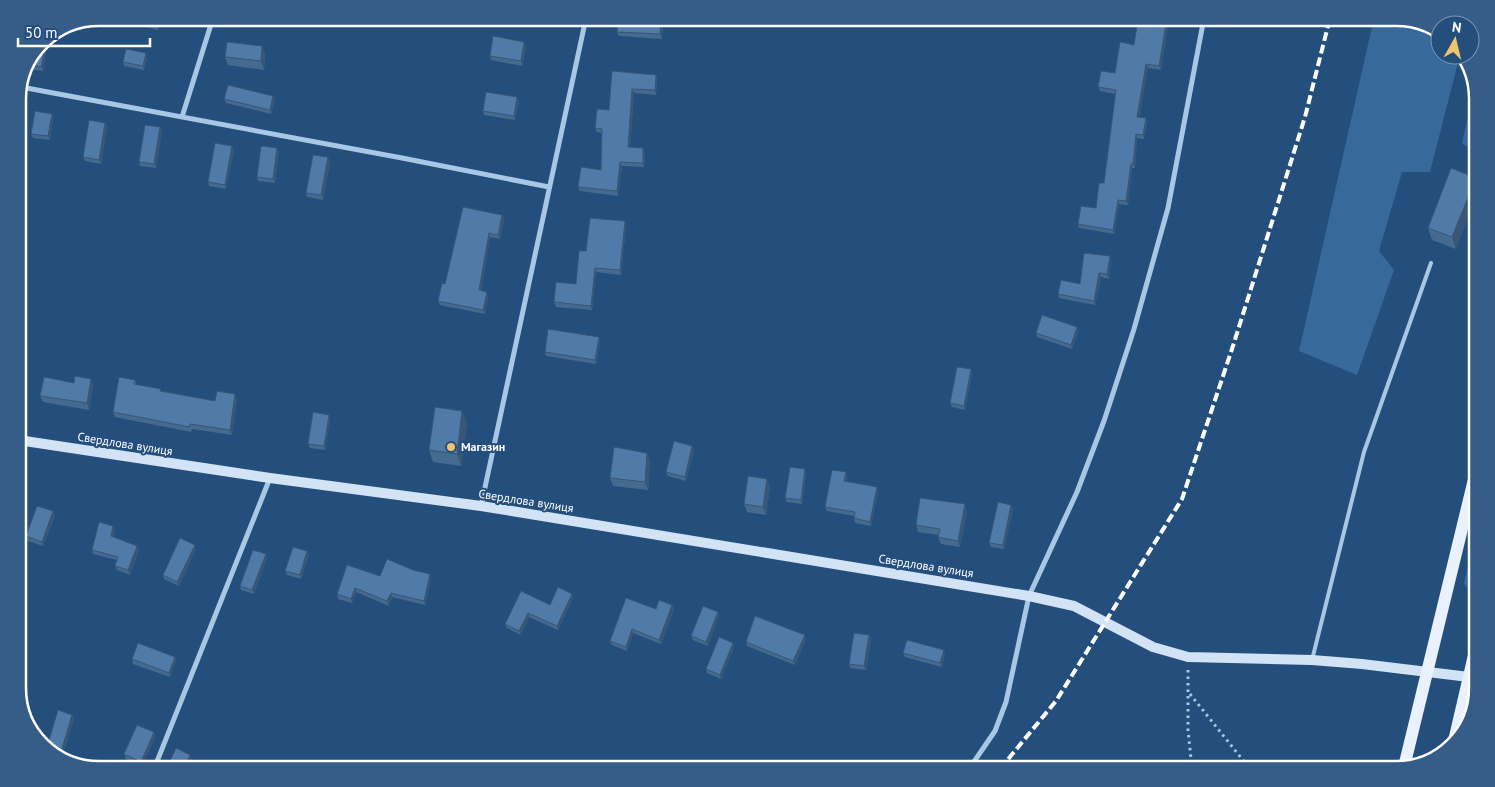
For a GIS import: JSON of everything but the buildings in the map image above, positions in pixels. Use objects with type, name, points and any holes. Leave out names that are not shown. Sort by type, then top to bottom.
[{"type":"main road","points":[[1406,760],[1469,504]]},
{"type":"main road","points":[[1458,725],[1469,677]]},
{"type":"street","points":[[182,117],[210,26]]},
{"type":"street","points":[[481,506],[584,26]]},
{"type":"street","points":[[976,761],[995,731],[1006,702],[1029,596],[1077,492],[1104,421],[1134,329],[1168,208],[1202,26]]},
{"type":"street","points":[[27,89],[549,187]]},
{"type":"street","name":"Свердлова вулиця","points":[[26,441],[270,478],[481,506],[1029,596],[1074,606],[1153,647],[1188,657],[1312,660],[1469,677]]},
{"type":"street","points":[[158,761],[270,478]]},
{"type":"lane","points":[[1312,660],[1364,452],[1431,263]]},
{"type":"path","points":[[1188,657],[1188,730],[1191,761]]},
{"type":"path","points":[[1189,693],[1243,761]]},
{"type":"shaded area","points":[[1372,26],[1395,26],[1419,30],[1430,35],[1430,65],[1457,65],[1430,172],[1402,172],[1379,251],[1394,270],[1357,375],[1299,351]]},
{"type":"shaded area","points":[[1469,113],[1469,148],[1462,143]]},
{"type":"shaded area","points":[[1469,561],[1469,589],[1464,583]]},
{"type":"railway","points":[[1007,761],[1056,701],[1182,499],[1232,349],[1305,117],[1328,26]]},
{"type":"place","name":"Mагазин","points":[[451,447]]}]
